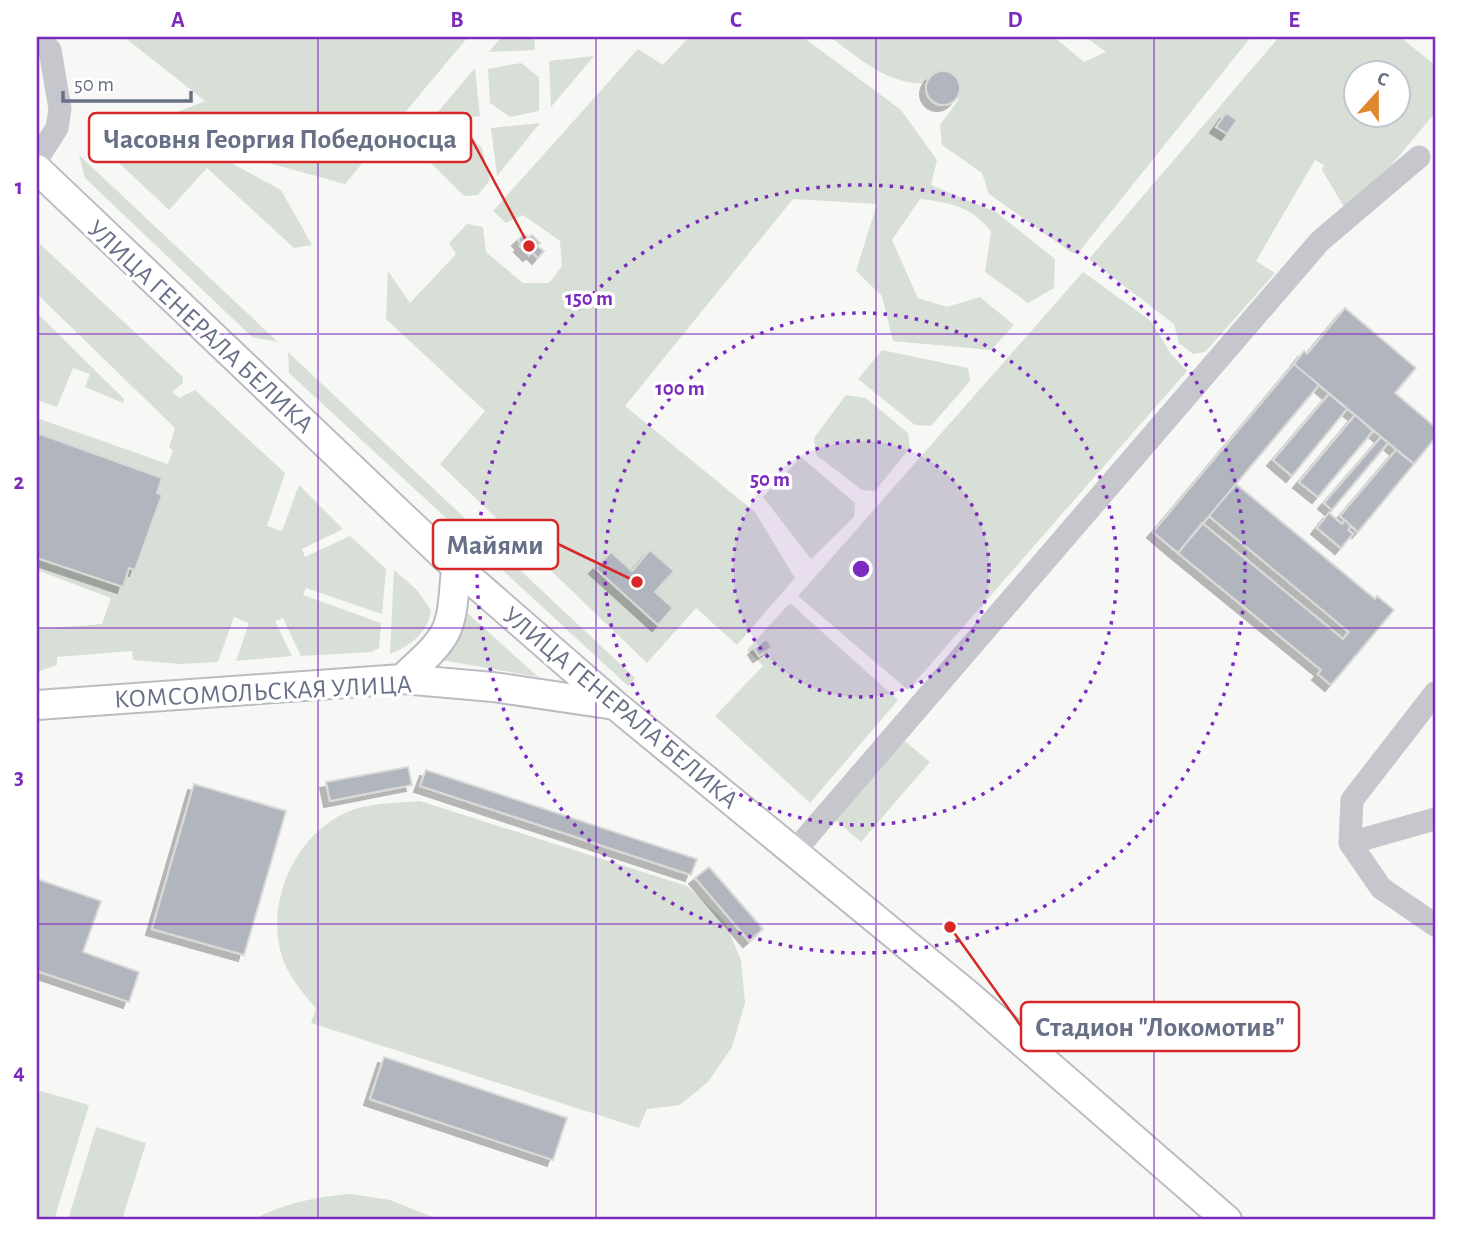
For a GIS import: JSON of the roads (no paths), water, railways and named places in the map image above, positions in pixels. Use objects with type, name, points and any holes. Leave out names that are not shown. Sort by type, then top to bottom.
[{"type":"main road","name":"УЛИЦА ГЕНЕРАЛА БЕЛИКА","points":[[37,169],[456,567],[615,705],[967,994],[1227,1220]]},
{"type":"main road","points":[[402,679],[441,643],[452,622],[456,567]]},
{"type":"main road","name":"КОМСОМОЛЬСКАЯ УЛИЦА","points":[[37,705],[402,679],[494,687],[615,705]]},
{"type":"street","points":[[37,159],[57,128],[60,109],[50,50],[38,37]]},
{"type":"street","points":[[793,853],[1320,241],[1419,157]]},
{"type":"street","points":[[1435,694],[1352,800],[1350,843],[1381,888],[1435,925]]},
{"type":"street","points":[[1350,843],[1435,819]]},
{"type":"place","name":"Часовня Георгия Победоносца","points":[[529,246]]},
{"type":"place","name":"Майями","points":[[637,582]]},
{"type":"place","name":"Стадион \"Локомотив\"","points":[[950,927]]}]
